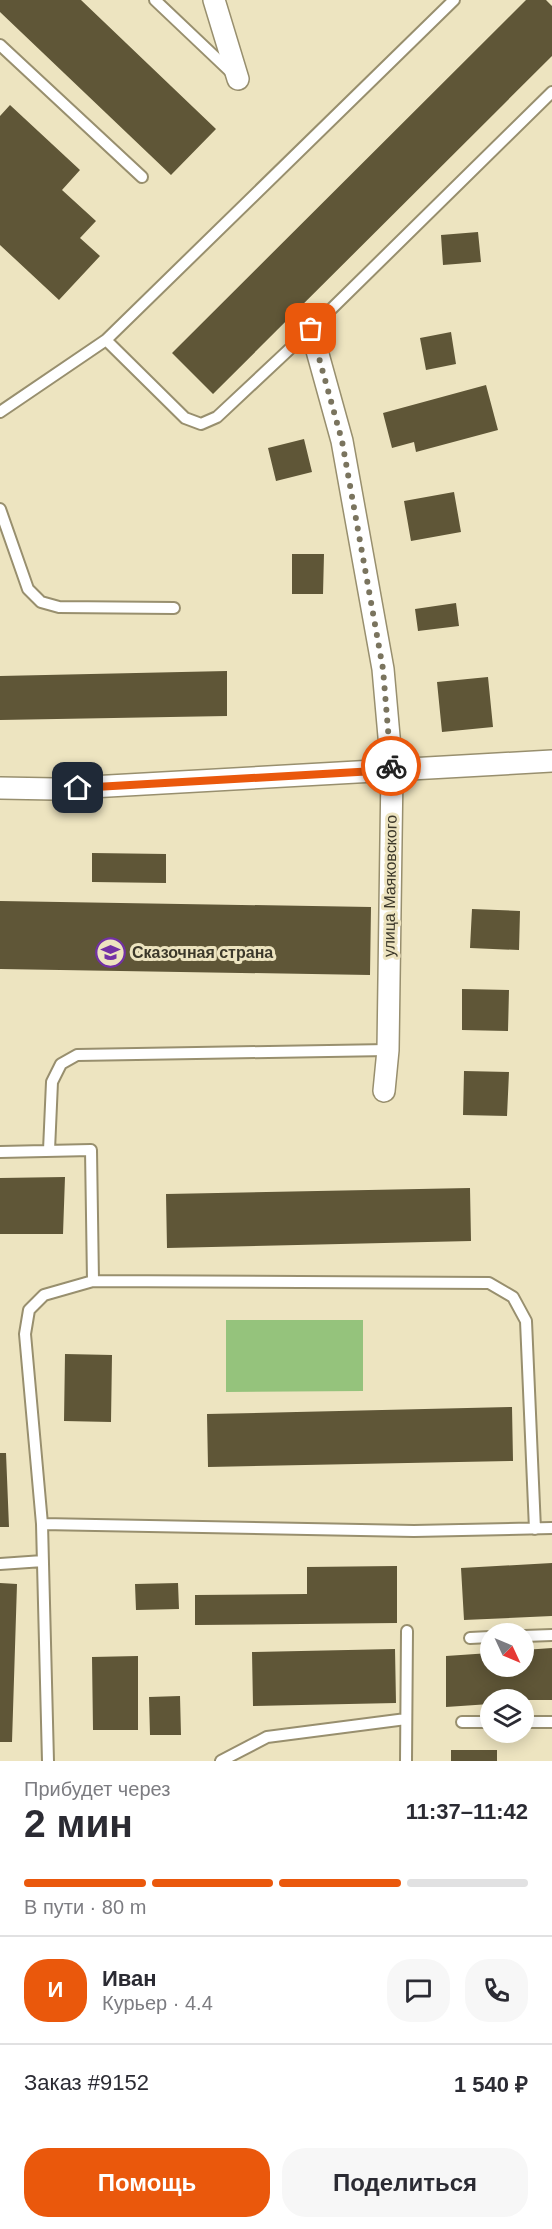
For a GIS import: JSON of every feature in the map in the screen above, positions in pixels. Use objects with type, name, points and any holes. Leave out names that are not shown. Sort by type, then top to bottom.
[{"type":"street","points":[[214,0],[238,79]]},
{"type":"street","name":"улица Маяковского","points":[[311,329],[342,441],[383,669],[392,770],[388,1050],[384,1091]]},
{"type":"street","points":[[0,788],[55,789],[552,761]]},
{"type":"lane","points":[[155,0],[238,79]]},
{"type":"lane","points":[[0,412],[106,340],[454,0]]},
{"type":"lane","points":[[0,45],[142,177]]},
{"type":"lane","points":[[106,340],[185,418],[201,424],[218,417],[552,92]]},
{"type":"lane","points":[[0,509],[27,589],[41,602],[59,607],[174,608]]},
{"type":"lane","points":[[49,1150],[52,1082],[61,1064],[77,1054],[388,1050]]},
{"type":"lane","points":[[0,1152],[91,1150],[93,1281]]},
{"type":"lane","points":[[48,1761],[42,1524],[25,1334],[29,1310],[44,1295],[93,1281],[489,1283],[513,1297],[526,1321],[535,1529]]},
{"type":"lane","points":[[42,1524],[414,1531],[552,1528]]},
{"type":"lane","points":[[0,1564],[43,1561]]},
{"type":"lane","points":[[406,1761],[407,1631]]},
{"type":"lane","points":[[534,1636],[552,1635]]},
{"type":"lane","points":[[470,1638],[480,1638]]},
{"type":"lane","points":[[221,1761],[267,1737],[406,1719]]},
{"type":"lane","points":[[462,1722],[480,1722]]},
{"type":"lane","points":[[534,1722],[552,1722]]},
{"type":"green space","points":[[226,1320],[363,1320],[363,1391],[226,1392]]},
{"type":"building","points":[[0,0],[81,0],[216,129],[171,175],[0,12]]},
{"type":"building","points":[[526,0],[546,0],[552,6],[552,56],[213,394],[172,353]]},
{"type":"building","points":[[10,105],[80,170],[62,190],[96,221],[80,238],[100,256],[59,300],[0,245],[0,116]]},
{"type":"building","points":[[478,232],[481,262],[443,265],[441,235]]},
{"type":"building","points":[[451,332],[456,364],[426,370],[420,338]]},
{"type":"building","points":[[486,385],[498,430],[416,452],[414,442],[392,448],[383,413]]},
{"type":"building","points":[[304,439],[312,472],[276,481],[268,448]]},
{"type":"building","points":[[454,492],[461,532],[411,541],[404,501]]},
{"type":"building","points":[[292,554],[324,554],[323,594],[292,594]]},
{"type":"building","points":[[456,603],[459,626],[418,631],[415,609]]},
{"type":"building","points":[[227,671],[227,716],[0,720],[0,676]]},
{"type":"building","points":[[488,677],[493,727],[442,732],[437,682]]},
{"type":"building","points":[[92,853],[166,854],[166,883],[92,882]]},
{"type":"building","points":[[0,901],[371,907],[370,975],[0,969]]},
{"type":"building","points":[[472,909],[520,911],[519,950],[470,948]]},
{"type":"building","points":[[462,989],[509,990],[508,1031],[462,1030]]},
{"type":"building","points":[[464,1071],[509,1072],[507,1116],[463,1115]]},
{"type":"building","points":[[65,1177],[63,1234],[0,1234],[0,1178]]},
{"type":"building","points":[[470,1188],[471,1241],[167,1248],[166,1194]]},
{"type":"building","points":[[65,1354],[112,1355],[111,1422],[64,1421]]},
{"type":"building","points":[[512,1407],[513,1461],[208,1467],[207,1414]]},
{"type":"building","points":[[0,1453],[6,1453],[9,1527],[0,1527]]},
{"type":"building","points":[[552,1563],[552,1616],[464,1620],[461,1568]]},
{"type":"building","points":[[397,1566],[397,1623],[195,1625],[195,1595],[307,1594],[307,1567]]},
{"type":"building","points":[[0,1583],[17,1584],[12,1742],[0,1742]]},
{"type":"building","points":[[178,1583],[179,1609],[136,1610],[135,1584]]},
{"type":"building","points":[[552,1648],[552,1700],[534,1700],[534,1689],[480,1689],[480,1705],[446,1707],[446,1656],[480,1654],[480,1677],[534,1677],[534,1649]]},
{"type":"building","points":[[395,1649],[396,1703],[253,1706],[252,1652]]},
{"type":"building","points":[[138,1656],[138,1730],[93,1730],[92,1657]]},
{"type":"building","points":[[180,1696],[181,1735],[150,1735],[149,1697]]},
{"type":"building","points":[[451,1750],[497,1750],[497,1761],[451,1761]]},
{"type":"way so far","points":[[311,329],[342,441],[383,669],[391,766]]},
{"type":"place","name":"Сказочная страна","points":[[111,952]]},
{"type":"route","points":[[78,788],[392,770],[391,766]]}]
